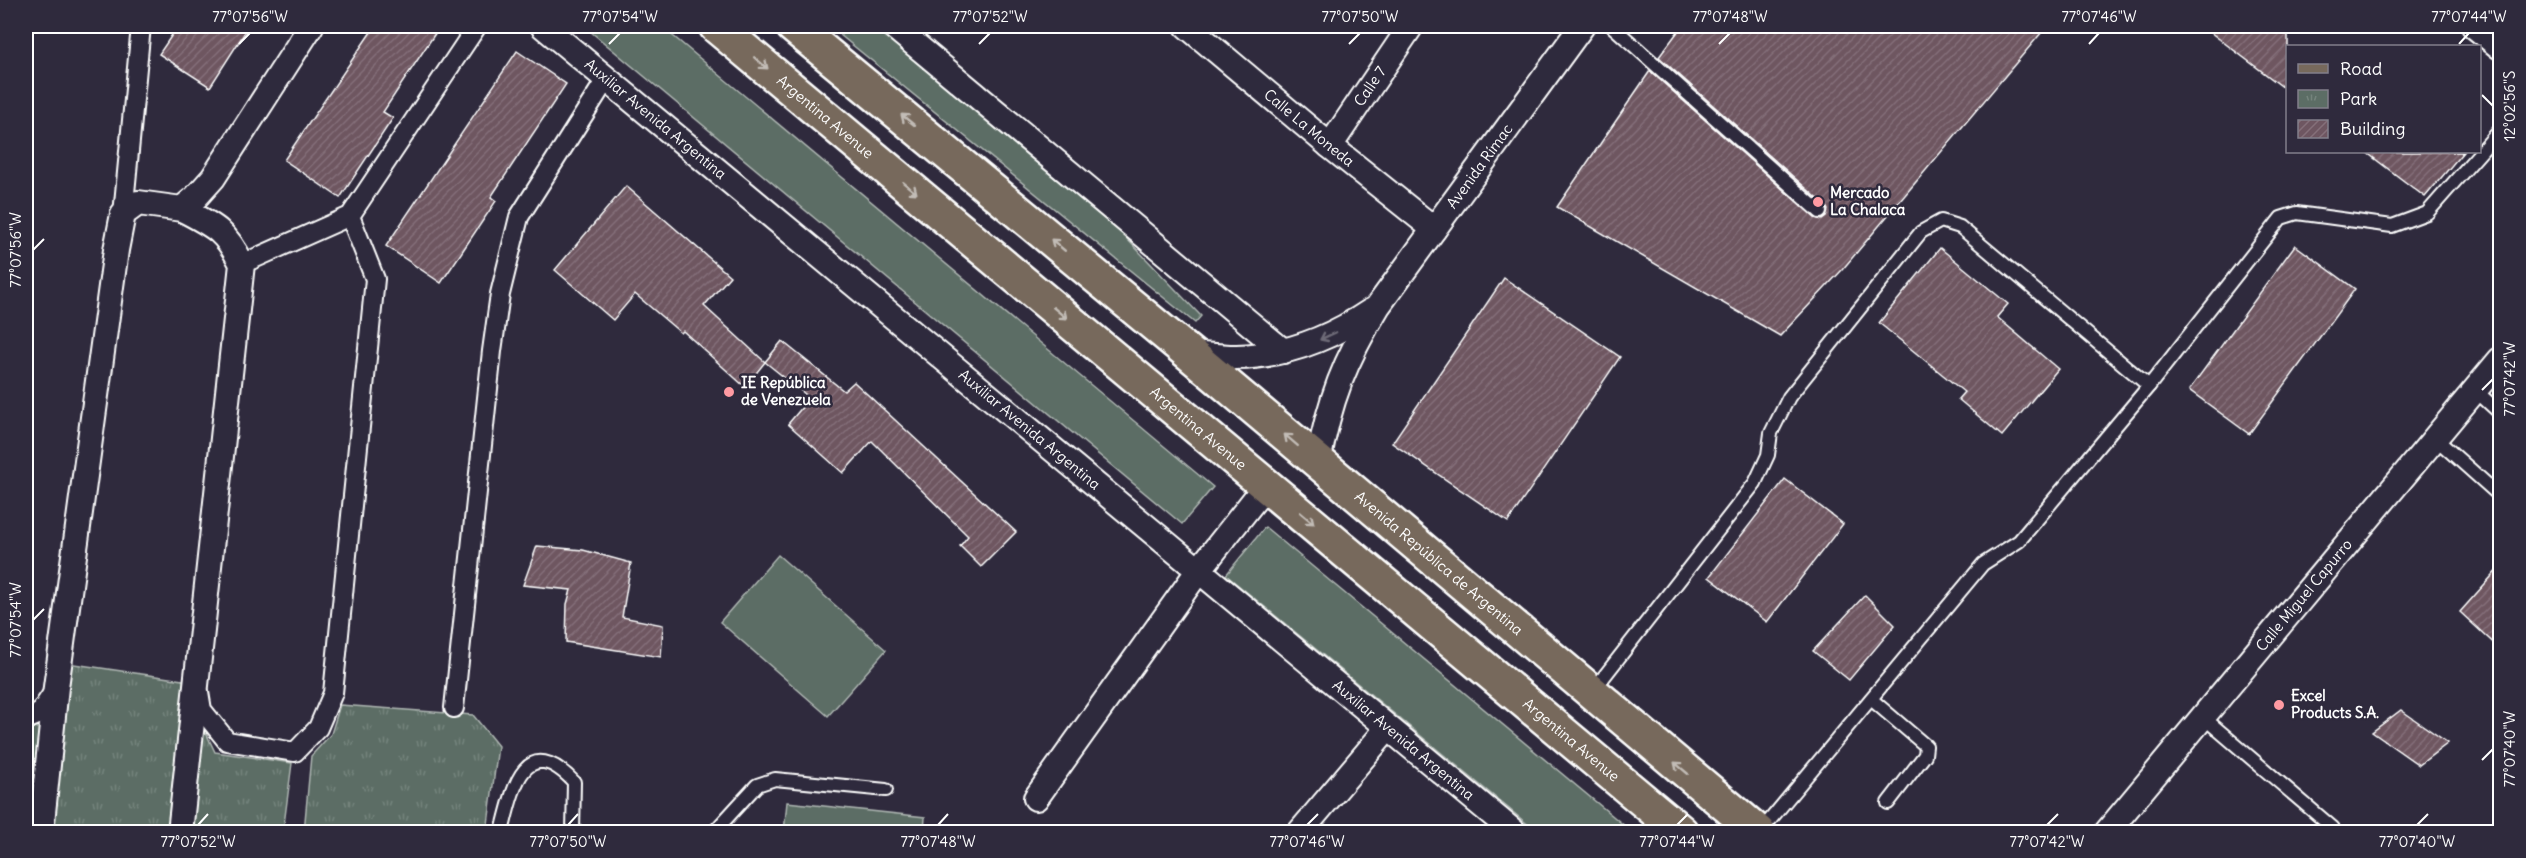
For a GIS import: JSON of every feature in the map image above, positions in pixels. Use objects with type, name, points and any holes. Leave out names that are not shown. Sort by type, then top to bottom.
[{"type":"main road","name":"Argentina Avenue","points":[[716,26],[1681,832]]},
{"type":"main road","points":[[793,26],[1190,354]]},
{"type":"main road","name":"Avenida República de Argentina","points":[[1190,354],[1592,693]]},
{"type":"main road","points":[[1592,693],[1759,832]]},
{"type":"street","points":[[41,832],[56,687],[98,399],[116,250],[123,214],[141,26]]},
{"type":"street","points":[[182,208],[195,198],[213,178],[311,26]]},
{"type":"street","points":[[242,264],[350,216],[477,26]]},
{"type":"street","name":"Auxiliar Avenida Argentina","points":[[543,26],[1514,832]]},
{"type":"street","points":[[893,26],[1283,351]]},
{"type":"street","name":"Calle La Moneda","points":[[1187,26],[1330,146],[1434,229]]},
{"type":"street","name":"Calle 7","points":[[1330,146],[1411,26]]},
{"type":"street","name":"Avenida Rímac","points":[[1318,463],[1326,421],[1338,381],[1356,342],[1378,306],[1582,26]]},
{"type":"street","points":[[454,708],[500,294],[519,217],[607,78]]},
{"type":"street","points":[[123,214],[138,203],[182,208],[212,224],[231,242],[242,264],[180,832]]},
{"type":"street","points":[[196,674],[202,710],[226,741],[295,752],[318,728],[333,693],[375,279],[350,216]]},
{"type":"street","name":"Avenida Rímac","points":[[1190,354],[1237,357],[1283,351],[1317,341],[1349,326],[1378,306]]},
{"type":"street","name":"Calle Miguel Capurro","points":[[2107,832],[2500,360]]},
{"type":"street","points":[[1036,798],[1199,570],[1267,484]]},
{"type":"street","points":[[26,720],[38,715],[56,687]]},
{"type":"street","points":[[1300,832],[1388,728]]},
{"type":"lane","points":[[1612,26],[1820,212]]},
{"type":"lane","points":[[2481,152],[2500,130]]},
{"type":"lane","points":[[1759,832],[1983,564],[2019,541],[2149,386],[2281,218],[2297,213],[2392,226],[2427,213],[2480,153]]},
{"type":"lane","points":[[1592,693],[1755,483],[1768,455],[1771,433],[1789,397],[1921,232],[1941,221],[1960,227],[2149,386]]},
{"type":"lane","points":[[2475,390],[2500,413]]},
{"type":"lane","points":[[2435,438],[2500,496]]},
{"type":"lane","points":[[1871,699],[1926,746],[1925,755],[1888,803]]},
{"type":"lane","points":[[2203,717],[2333,828]]},
{"type":"lane","points":[[502,832],[514,784],[523,770],[539,762],[560,767],[574,782],[573,832]]},
{"type":"lane","points":[[714,832],[757,785],[775,779],[886,789]]},
{"type":"green space","points":[[584,26],[661,26],[1213,487],[1182,524]]},
{"type":"green space","points":[[829,26],[877,26],[1104,215],[1201,316],[1195,323]]},
{"type":"green space","points":[[1265,527],[1632,832],[1537,832],[1226,575]]},
{"type":"green space","points":[[778,555],[886,650],[828,716],[720,622]]},
{"type":"green space","points":[[67,663],[189,681],[169,832],[128,832],[48,823]]},
{"type":"green space","points":[[340,705],[473,715],[498,746],[487,832],[304,832],[311,756],[331,734]]},
{"type":"green space","points":[[199,718],[215,752],[292,763],[283,832],[182,832]]},
{"type":"green space","points":[[26,723],[44,726],[35,817],[26,816]]},
{"type":"green space","points":[[787,802],[925,817],[924,832],[784,832]]},
{"type":"building","points":[[178,26],[249,26],[210,87],[159,54]]},
{"type":"building","points":[[375,26],[440,26],[383,112],[393,118],[340,198],[284,160]]},
{"type":"building","points":[[1682,26],[2047,26],[1842,270],[1780,336],[1557,207],[1650,71],[1815,218],[1822,220],[1826,217],[1828,210],[1826,206],[1659,57]]},
{"type":"building","points":[[2202,26],[2288,26],[2286,89]]},
{"type":"building","points":[[517,51],[566,84],[491,197],[496,201],[441,283],[386,246]]},
{"type":"building","points":[[2367,153],[2462,153],[2425,197]]},
{"type":"building","points":[[626,186],[730,276],[704,306],[765,362],[745,387],[683,331],[681,333],[635,294],[613,320],[555,270]]},
{"type":"building","points":[[2295,245],[2355,289],[2249,434],[2189,390]]},
{"type":"building","points":[[1940,248],[2008,304],[1997,317],[2058,369],[2002,436],[1958,399],[1964,392],[1879,323]]},
{"type":"building","points":[[1504,278],[1620,357],[1508,522],[1392,443]]},
{"type":"building","points":[[782,341],[844,391],[854,382],[1016,532],[981,567],[960,546],[968,536],[872,441],[843,473],[788,424],[810,398],[765,362]]},
{"type":"building","points":[[1785,479],[1843,524],[1767,622],[1709,577]]},
{"type":"building","points":[[537,546],[583,550],[631,563],[622,617],[663,625],[661,657],[566,642],[567,604],[571,590],[523,585]]},
{"type":"building","points":[[2500,567],[2500,649],[2460,612]]},
{"type":"building","points":[[1865,595],[1895,625],[1849,680],[1813,651]]},
{"type":"building","points":[[2401,710],[2448,743],[2419,765],[2372,732]]},
{"type":"place","name":"Mercado La Chalaca","points":[[1818,202]]},
{"type":"place","name":"IE República de Venezuela","points":[[729,392]]},
{"type":"place","name":"Excel Products S.A.","points":[[2279,705]]}]
